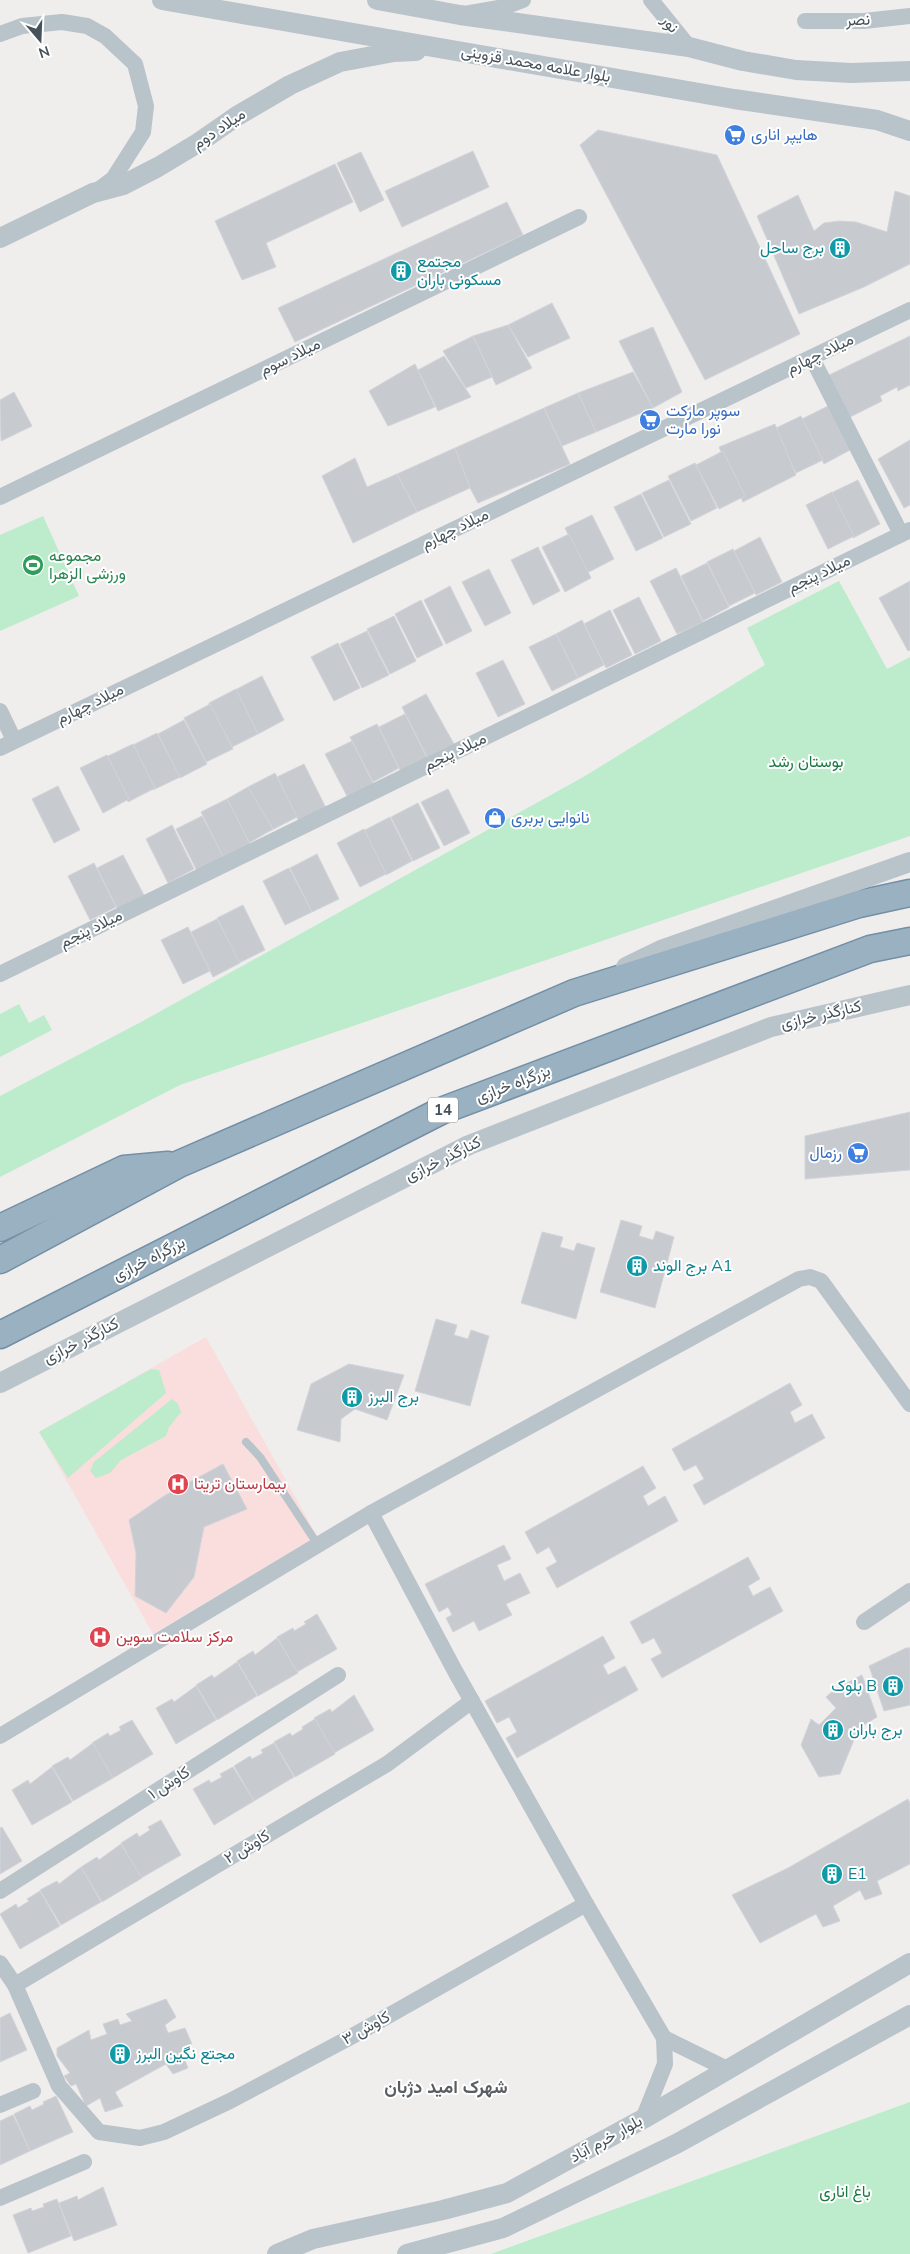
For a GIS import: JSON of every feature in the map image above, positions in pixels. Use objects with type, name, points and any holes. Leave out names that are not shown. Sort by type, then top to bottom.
[{"type":"highway","points":[[0,1260],[178,1164],[574,993],[859,904],[910,893]]},
{"type":"highway","name":"بزرگراه خرازی","points":[[0,1335],[441,1111],[870,949],[910,941]]},
{"type":"highway","points":[[0,1228],[124,1169],[178,1164]]},
{"type":"street","name":"بلوار علامه محمد قزوینی","points":[[162,0],[734,99],[877,120],[910,131]]},
{"type":"street","points":[[377,0],[460,15],[689,47],[743,61],[796,70],[851,73],[910,72]]},
{"type":"street","points":[[460,15],[504,7],[524,0]]},
{"type":"street","name":"نور","points":[[651,0],[689,47]]},
{"type":"street","name":"نصر","points":[[805,21],[864,21],[910,16]]},
{"type":"street","points":[[0,34],[22,26],[62,22],[87,26],[105,36],[134,64],[146,106],[144,132],[113,179],[93,194]]},
{"type":"street","name":"میلاد دوم","points":[[0,238],[93,194],[122,185],[158,167],[198,143],[237,116],[290,85],[340,62],[394,52],[447,49]]},
{"type":"street","name":"میلاد سوم","points":[[0,497],[579,217]]},
{"type":"street","name":"میلاد چهارم","points":[[7,744],[910,310]]},
{"type":"street","points":[[812,358],[906,532]]},
{"type":"street","name":"میلاد پنجم","points":[[0,974],[906,532]]},
{"type":"street","points":[[0,711],[7,744]]},
{"type":"street","points":[[574,993],[661,950],[859,878],[910,862]]},
{"type":"street","name":"کنارگذر خرازی","points":[[0,1382],[468,1145],[771,1027],[910,995]]},
{"type":"street","points":[[0,1736],[371,1513],[799,1279],[810,1277],[822,1281],[910,1404]]},
{"type":"street","points":[[371,1513],[472,1701],[664,2038],[665,2064],[643,2119]]},
{"type":"street","points":[[864,1622],[910,1591]]},
{"type":"street","name":"کاوش ۱","points":[[0,1891],[338,1675]]},
{"type":"street","name":"کاوش ۲","points":[[16,1985],[387,1764],[472,1701]]},
{"type":"street","name":"کاوش ۳","points":[[16,1985],[58,2086],[99,2132],[140,2138],[164,2132],[230,2101],[349,2038],[586,1904]]},
{"type":"street","name":"بلوار خرم آباد","points":[[277,2254],[313,2238],[443,2210],[507,2193],[643,2119],[910,1962]]},
{"type":"street","points":[[0,1963],[16,1985]]},
{"type":"street","name":"بلوار خرم آباد","points":[[407,2254],[503,2228],[676,2144],[910,2015]]},
{"type":"street","points":[[664,2038],[727,2069]]},
{"type":"street","points":[[0,2105],[33,2091]]},
{"type":"street","points":[[0,2198],[84,2162]]},
{"type":"lane","points":[[246,1442],[260,1457],[318,1545]]},
{"type":"shaded area","name":"بیمارستان تریتا","points":[[206,1337],[317,1536],[153,1634],[39,1432]]},
{"type":"green space","name":"مجموعه ورزشی الزهرا","points":[[43,516],[79,596],[0,631],[0,535]]},
{"type":"green space","name":"بوستان رشد","points":[[839,581],[887,669],[910,657],[910,836],[180,1085],[0,1177],[0,1096],[141,1022],[585,776],[765,665],[747,628]]},
{"type":"green space","points":[[19,1004],[29,1023],[44,1015],[52,1030],[0,1057],[0,1014]]},
{"type":"green space","points":[[151,1369],[159,1370],[166,1393],[68,1478],[39,1432]]},
{"type":"green space","points":[[172,1399],[178,1404],[181,1412],[169,1427],[166,1436],[121,1460],[110,1473],[96,1478],[90,1471],[94,1462]]},
{"type":"green space","name":"باغ اناری","points":[[910,2102],[910,2254],[491,2254]]},
{"type":"building","points":[[598,130],[717,155],[800,334],[705,380],[580,145]]},
{"type":"building","points":[[473,151],[489,187],[402,227],[385,191]]},
{"type":"building","points":[[361,152],[384,200],[360,212],[337,163]]},
{"type":"building","points":[[335,164],[353,202],[266,243],[276,267],[242,280],[215,221]]},
{"type":"building","name":"برج ساحل","points":[[895,191],[910,196],[910,264],[864,287],[799,314],[757,216],[798,195],[814,231],[824,223],[839,221],[856,222],[887,232]]},
{"type":"building","name":"مجتمع مسکونی باران","points":[[507,202],[523,235],[295,342],[278,308]]},
{"type":"building","points":[[552,303],[570,338],[528,357],[508,325]]},
{"type":"building","points":[[508,325],[532,368],[496,385],[473,336]]},
{"type":"building","points":[[653,327],[682,392],[653,408],[619,341]]},
{"type":"building","points":[[473,336],[492,377],[466,388],[443,351]]},
{"type":"building","points":[[910,336],[910,385],[898,391],[897,387],[880,396],[882,401],[848,418],[827,376]]},
{"type":"building","points":[[444,356],[471,397],[438,411],[418,370]]},
{"type":"building","points":[[415,364],[435,407],[388,426],[369,391]]},
{"type":"building","points":[[633,372],[653,408],[596,432],[578,393]]},
{"type":"building","points":[[14,392],[32,426],[1,441],[0,400]]},
{"type":"building","points":[[578,393],[596,432],[562,446],[544,408]]},
{"type":"building","points":[[828,406],[850,450],[824,464],[802,419]]},
{"type":"building","points":[[544,408],[570,464],[478,503],[470,488],[455,448]]},
{"type":"building","points":[[801,416],[823,460],[796,473],[774,429]]},
{"type":"building","points":[[775,424],[796,475],[743,502],[719,447]]},
{"type":"building","points":[[910,440],[910,505],[904,508],[878,459]]},
{"type":"building","points":[[455,448],[470,488],[417,512],[397,474]]},
{"type":"building","points":[[723,451],[745,496],[719,509],[696,465]]},
{"type":"building","points":[[355,458],[367,487],[397,474],[417,512],[353,543],[322,476]]},
{"type":"building","points":[[695,463],[717,508],[691,521],[668,476]]},
{"type":"building","points":[[669,480],[691,524],[664,537],[642,493]]},
{"type":"building","points":[[858,480],[880,524],[853,538],[831,493]]},
{"type":"building","points":[[832,492],[854,536],[828,549],[806,505]]},
{"type":"building","points":[[641,494],[663,538],[636,551],[614,507]]},
{"type":"building","points":[[592,515],[614,559],[587,573],[565,528]]},
{"type":"building","points":[[569,534],[591,578],[565,592],[542,547]]},
{"type":"building","points":[[760,537],[782,582],[756,595],[734,551]]},
{"type":"building","points":[[538,547],[560,591],[533,605],[511,560]]},
{"type":"building","points":[[733,549],[755,593],[729,606],[707,562]]},
{"type":"building","points":[[707,563],[729,607],[703,621],[681,576]]},
{"type":"building","points":[[676,568],[703,622],[677,634],[650,581]]},
{"type":"building","points":[[489,569],[511,613],[485,626],[462,582]]},
{"type":"building","points":[[910,581],[910,650],[908,651],[879,598]]},
{"type":"building","points":[[450,586],[472,631],[446,644],[424,600]]},
{"type":"building","points":[[639,597],[661,641],[635,654],[613,610]]},
{"type":"building","points":[[421,600],[443,645],[417,658],[395,614]]},
{"type":"building","points":[[610,610],[632,655],[606,668],[584,624]]},
{"type":"building","points":[[394,616],[416,661],[390,674],[367,629]]},
{"type":"building","points":[[582,620],[604,665],[578,678],[556,634]]},
{"type":"building","points":[[367,631],[389,675],[362,688],[340,644]]},
{"type":"building","points":[[556,634],[578,678],[552,691],[529,647]]},
{"type":"building","points":[[338,643],[360,688],[334,701],[311,657]]},
{"type":"building","points":[[503,660],[525,704],[498,717],[476,673]]},
{"type":"building","points":[[262,676],[284,720],[258,734],[235,690]]},
{"type":"building","points":[[236,689],[258,734],[232,747],[209,703]]},
{"type":"building","points":[[426,694],[454,744],[427,757],[402,707]]},
{"type":"building","points":[[210,704],[233,749],[206,762],[184,718]]},
{"type":"building","points":[[405,714],[427,758],[401,772],[379,727]]},
{"type":"building","points":[[184,720],[207,764],[180,778],[158,734]]},
{"type":"building","points":[[377,724],[399,768],[373,782],[350,737]]},
{"type":"building","points":[[157,733],[180,777],[153,790],[131,746]]},
{"type":"building","points":[[352,741],[374,785],[348,798],[325,754]]},
{"type":"building","points":[[133,744],[155,788],[128,802],[106,757]]},
{"type":"building","points":[[107,755],[129,799],[103,813],[80,768]]},
{"type":"building","points":[[304,764],[326,808],[299,822],[277,777]]},
{"type":"building","points":[[275,773],[297,817],[270,831],[248,787]]},
{"type":"building","points":[[58,786],[80,830],[54,843],[32,799]]},
{"type":"building","points":[[248,787],[273,829],[249,843],[227,799]]},
{"type":"building","points":[[448,789],[470,833],[444,846],[421,802]]},
{"type":"building","points":[[227,799],[250,844],[223,857],[201,812]]},
{"type":"building","points":[[418,803],[440,848],[413,861],[391,817]]},
{"type":"building","points":[[202,816],[225,860],[198,873],[176,829]]},
{"type":"building","points":[[390,817],[412,861],[386,875],[363,831]]},
{"type":"building","points":[[172,825],[194,869],[168,883],[146,839]]},
{"type":"building","points":[[364,829],[386,874],[360,887],[337,843]]},
{"type":"building","points":[[317,854],[339,899],[312,912],[290,868]]},
{"type":"building","points":[[123,855],[146,899],[119,912],[97,868]]},
{"type":"building","points":[[94,863],[116,907],[90,920],[68,876]]},
{"type":"building","points":[[289,868],[312,912],[285,925],[263,881]]},
{"type":"building","points":[[243,905],[265,950],[239,963],[217,918]]},
{"type":"building","points":[[217,919],[240,963],[213,977],[191,932]]},
{"type":"building","points":[[188,927],[210,971],[183,984],[161,940]]},
{"type":"building","name":"رزمال","points":[[910,1112],[910,1170],[805,1179],[805,1136]]},
{"type":"building","name":"برج الوند A1","points":[[621,1220],[642,1226],[639,1236],[653,1240],[656,1231],[674,1237],[655,1308],[600,1292]]},
{"type":"building","points":[[542,1232],[563,1237],[560,1247],[574,1251],[577,1243],[595,1248],[576,1319],[521,1303]]},
{"type":"building","points":[[436,1319],[457,1325],[454,1335],[468,1339],[471,1330],[489,1336],[470,1406],[415,1391]]},
{"type":"building","name":"برج البرز","points":[[349,1364],[404,1375],[387,1420],[355,1409],[341,1419],[340,1442],[297,1430],[311,1384]]},
{"type":"building","points":[[790,1383],[802,1405],[790,1412],[795,1423],[812,1414],[825,1438],[704,1505],[693,1485],[704,1479],[696,1465],[684,1471],[672,1449]]},
{"type":"building","name":"بیمارستان تریتا","points":[[223,1464],[247,1509],[204,1527],[194,1577],[166,1613],[135,1596],[136,1553],[129,1520],[164,1496]]},
{"type":"building","points":[[643,1466],[656,1488],[643,1496],[648,1506],[665,1496],[678,1521],[557,1588],[546,1568],[557,1562],[549,1547],[537,1554],[525,1532]]},
{"type":"building","points":[[504,1545],[511,1559],[497,1565],[504,1581],[520,1573],[530,1593],[506,1604],[512,1615],[479,1631],[474,1621],[453,1632],[446,1618],[452,1615],[448,1607],[439,1612],[425,1584]]},
{"type":"building","points":[[748,1557],[760,1579],[748,1586],[753,1596],[770,1587],[783,1611],[662,1678],[651,1659],[662,1653],[654,1638],[642,1644],[630,1622]]},
{"type":"building","points":[[317,1614],[337,1649],[297,1672],[277,1637],[293,1628],[294,1631],[306,1624],[304,1622]]},
{"type":"building","points":[[603,1636],[615,1658],[603,1665],[608,1675],[625,1666],[638,1690],[517,1758],[506,1738],[517,1732],[509,1717],[497,1723],[485,1701]]},
{"type":"building","points":[[277,1638],[298,1673],[258,1696],[237,1661],[253,1651],[255,1655]]},
{"type":"building","name":"بلوک B","points":[[906,1648],[910,1648],[910,1705],[884,1711],[869,1666]]},
{"type":"building","points":[[237,1662],[257,1696],[217,1720],[196,1685],[212,1675],[214,1678]]},
{"type":"building","name":"برج باران","points":[[862,1675],[877,1717],[864,1725],[856,1735],[840,1774],[819,1777],[801,1745],[811,1719],[819,1725],[836,1708],[826,1697],[835,1689]]},
{"type":"building","points":[[196,1686],[216,1720],[176,1744],[156,1708],[172,1699],[174,1702]]},
{"type":"building","points":[[354,1695],[374,1730],[334,1753],[314,1718],[330,1709],[332,1712]]},
{"type":"building","points":[[315,1719],[335,1754],[295,1777],[274,1742],[290,1733],[292,1736]]},
{"type":"building","points":[[132,1720],[153,1754],[113,1778],[92,1743],[108,1733],[110,1736],[121,1730],[119,1727]]},
{"type":"building","points":[[93,1743],[113,1778],[73,1801],[52,1766],[68,1757],[70,1760]]},
{"type":"building","points":[[274,1743],[294,1777],[254,1801],[234,1766],[250,1756],[252,1759],[263,1753],[261,1750]]},
{"type":"building","points":[[52,1767],[72,1802],[32,1825],[12,1790],[28,1780],[30,1784]]},
{"type":"building","points":[[233,1767],[254,1801],[214,1825],[193,1789],[209,1780],[211,1783],[222,1777],[220,1774]]},
{"type":"building","name":"E1","points":[[908,1799],[910,1803],[910,1864],[877,1881],[882,1894],[865,1900],[860,1890],[833,1906],[840,1921],[823,1927],[816,1914],[760,1943],[732,1895],[788,1868]]},
{"type":"building","points":[[161,1820],[181,1855],[141,1878],[121,1843],[137,1833],[139,1837],[150,1830],[148,1827]]},
{"type":"building","points":[[2,1827],[22,1861],[0,1874],[0,1828]]},
{"type":"building","points":[[121,1844],[142,1878],[102,1902],[81,1867],[97,1857],[99,1860]]},
{"type":"building","points":[[81,1867],[101,1902],[61,1925],[40,1890],[57,1881],[59,1884]]},
{"type":"building","points":[[40,1891],[60,1926],[20,1949],[0,1914],[16,1904],[18,1908],[29,1901],[27,1899]]},
{"type":"building","name":"مجتع نگین البرز","points":[[166,1999],[176,2017],[165,2025],[168,2033],[185,2028],[192,2044],[182,2053],[188,2068],[173,2074],[166,2064],[115,2092],[123,2106],[105,2112],[100,2098],[86,2106],[76,2084],[71,2086],[64,2076],[70,2073],[57,2056],[57,2048],[89,2030],[91,2040],[107,2034],[103,2024],[118,2019],[120,2025],[132,2021],[126,2014]]},
{"type":"building","points":[[10,2013],[27,2050],[0,2062],[0,2018]]},
{"type":"building","points":[[56,2096],[73,2132],[30,2151],[14,2114],[30,2106],[32,2110]]},
{"type":"building","points":[[13,2115],[30,2151],[0,2165],[0,2121]]},
{"type":"building","points":[[103,2187],[117,2225],[74,2241],[59,2203],[77,2196],[78,2200]]},
{"type":"building","points":[[57,2199],[71,2236],[28,2253],[13,2215],[31,2208],[32,2211],[44,2207],[43,2204]]},
{"type":"place","name":"هايپر اناری","points":[[735,135]]},
{"type":"place","name":"برج ساحل","points":[[840,248]]},
{"type":"place","name":"مجتمع مسکونی باران","points":[[401,271]]},
{"type":"place","name":"سوپر مارکت نورا مارت","points":[[650,420]]},
{"type":"place","name":"مجموعه ورزشی الزهرا","points":[[33,565]]},
{"type":"place","name":"نانوایی بربری","points":[[495,818]]},
{"type":"place","name":"رزمال","points":[[858,1153]]},
{"type":"place","name":"برج الوند A1","points":[[637,1266]]},
{"type":"place","name":"برج البرز","points":[[352,1397]]},
{"type":"place","name":"بیمارستان تریتا","points":[[178,1484]]},
{"type":"place","name":"مرکز سلامت سوین","points":[[100,1637]]},
{"type":"place","name":"بلوک B","points":[[893,1686]]},
{"type":"place","name":"برج باران","points":[[833,1730]]},
{"type":"place","name":"E1","points":[[832,1874]]},
{"type":"place","name":"مجتع نگین البرز","points":[[120,2054]]},
{"type":"district","name":"شهرک امید دژبان","points":[[446,2087]]}]
